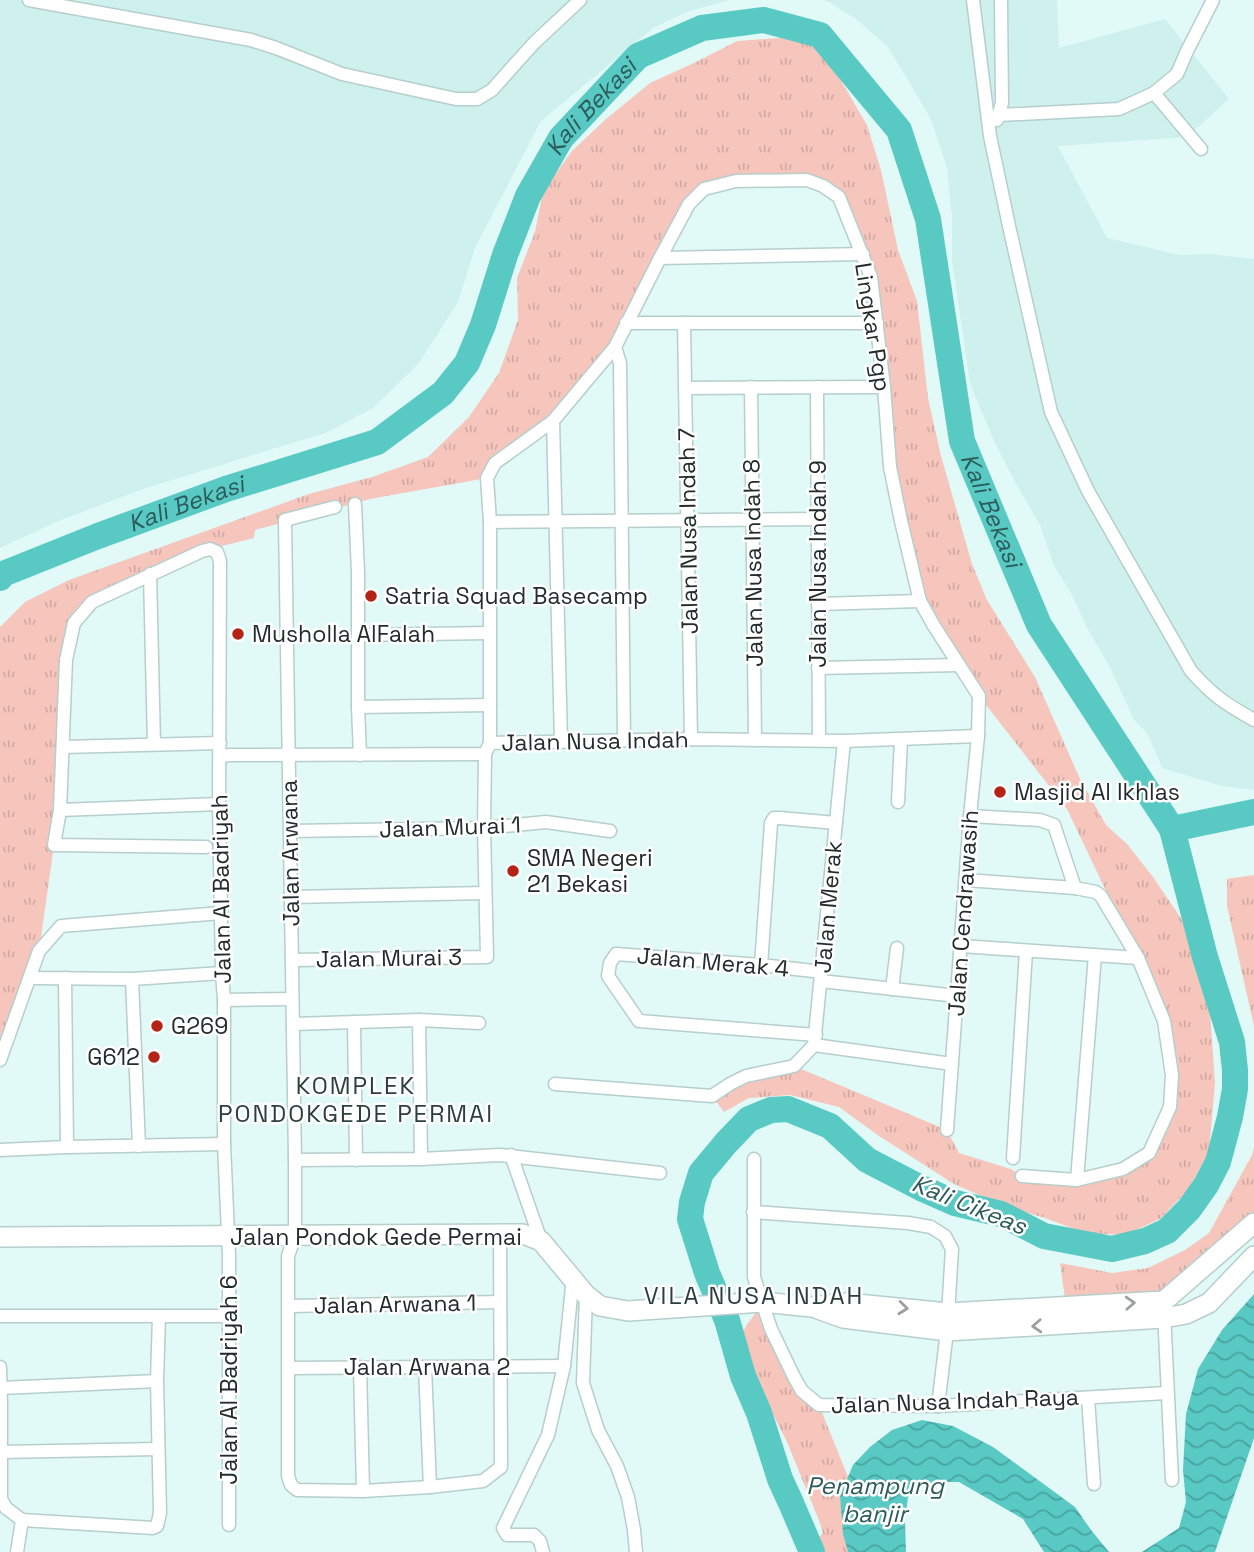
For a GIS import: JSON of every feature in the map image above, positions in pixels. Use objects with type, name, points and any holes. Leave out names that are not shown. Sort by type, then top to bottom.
[{"type":"street","points":[[29,0],[251,40],[342,74],[456,99],[477,99],[492,90],[534,43],[580,0]]},
{"type":"street","points":[[973,0],[990,136],[1051,412],[1088,491],[1191,671],[1222,702],[1254,720]]},
{"type":"street","points":[[990,136],[1000,115],[1002,103],[1001,0]]},
{"type":"street","points":[[1000,115],[1119,109],[1154,93],[1177,74],[1213,0]]},
{"type":"street","points":[[1154,93],[1201,149]]},
{"type":"street","name":"Lingkar Pgp","points":[[490,522],[487,478],[495,463],[553,421],[615,347],[689,204],[705,189],[736,181],[807,180],[823,186],[839,197],[871,277],[890,467],[920,601],[979,696]]},
{"type":"street","points":[[660,258],[863,254]]},
{"type":"street","points":[[626,323],[877,323]]},
{"type":"street","name":"Jalan Nusa Indah 7","points":[[684,323],[691,739]]},
{"type":"street","points":[[615,347],[620,363],[624,740]]},
{"type":"street","name":"Jalan Nusa Indah 8","points":[[751,387],[755,740]]},
{"type":"street","name":"Jalan Nusa Indah 9","points":[[817,387],[819,740]]},
{"type":"street","points":[[685,388],[884,387]]},
{"type":"street","points":[[553,421],[561,742]]},
{"type":"street","points":[[355,504],[360,755]]},
{"type":"street","name":"Jalan Arwana","points":[[335,508],[285,520],[295,1160],[295,1236],[288,1256],[288,1476],[291,1485],[297,1490],[363,1491]]},
{"type":"street","points":[[291,897],[485,893],[484,828],[490,705],[490,522],[817,519]]},
{"type":"street","name":"Jalan Al Badriyah","points":[[150,574],[204,550],[217,551],[220,561],[219,804],[227,1236]]},
{"type":"street","points":[[154,744],[150,574],[92,602],[74,623],[66,660],[60,810],[54,845],[206,847]]},
{"type":"street","points":[[818,604],[920,601]]},
{"type":"street","points":[[358,635],[489,632]]},
{"type":"street","points":[[818,668],[959,665]]},
{"type":"street","name":"Jalan Cendrawasih","points":[[947,1130],[979,696]]},
{"type":"street","points":[[358,707],[490,705]]},
{"type":"street","name":"Jalan Nusa Indah","points":[[63,747],[154,744],[220,750],[231,755],[360,755],[624,740],[844,741],[978,736]]},
{"type":"street","points":[[898,802],[901,740]]},
{"type":"street","name":"Jalan Merak","points":[[815,1040],[844,741]]},
{"type":"street","points":[[60,810],[219,804]]},
{"type":"street","points":[[970,816],[1040,820],[1054,825],[1075,888]]},
{"type":"street","points":[[761,965],[771,823],[774,818],[780,818],[836,823]]},
{"type":"street","name":"Jalan Murai 1","points":[[290,831],[484,828],[547,822],[610,831]]},
{"type":"street","points":[[966,880],[1096,891],[1138,958],[1164,1021],[1172,1075],[1170,1107],[1149,1153],[1123,1169],[1077,1180],[1022,1176]]},
{"type":"street","name":"Jalan Murai 3","points":[[292,960],[487,957],[485,893]]},
{"type":"street","points":[[0,1060],[39,951],[61,926],[221,913]]},
{"type":"street","points":[[961,946],[1138,958]]},
{"type":"street","points":[[892,989],[897,948]]},
{"type":"street","points":[[1013,1158],[1026,951]]},
{"type":"street","name":"Jalan Merak 4","points":[[815,1040],[639,1021],[608,976],[610,963],[616,954],[761,965],[892,989],[957,996]]},
{"type":"street","points":[[1077,1180],[1095,955]]},
{"type":"street","points":[[30,978],[132,979],[222,973]]},
{"type":"street","points":[[65,978],[68,1147]]},
{"type":"street","points":[[132,979],[139,1146]]},
{"type":"street","points":[[223,1000],[292,999]]},
{"type":"street","points":[[293,1024],[419,1020],[480,1023]]},
{"type":"street","points":[[419,1020],[421,1159]]},
{"type":"street","points":[[354,1022],[356,1160]]},
{"type":"street","points":[[555,1084],[712,1096],[746,1076],[794,1066],[815,1040],[952,1063]]},
{"type":"street","points":[[0,1150],[224,1144]]},
{"type":"street","points":[[295,1160],[500,1155],[660,1173]]},
{"type":"street","points":[[511,1156],[541,1241]]},
{"type":"street","name":"Jalan Nusa Indah Raya","points":[[754,1160],[754,1277],[758,1302],[802,1391],[819,1405],[938,1406],[1167,1393]]},
{"type":"street","points":[[753,1212],[908,1223],[931,1227],[945,1236],[952,1249],[948,1322],[938,1406]]},
{"type":"street","points":[[1172,1480],[1164,1309],[1254,1223]]},
{"type":"street","points":[[360,1367],[363,1491],[483,1481],[501,1468],[500,1233]]},
{"type":"street","name":"Jalan Pondok Gede Permai","points":[[0,1237],[523,1234],[541,1241],[586,1295],[600,1306],[628,1311],[758,1302],[811,1307],[847,1303],[948,1322],[1164,1309],[1186,1314],[1209,1303],[1254,1256]]},
{"type":"street","name":"Jalan Al Badriyah 6","points":[[227,1236],[229,1525]]},
{"type":"street","points":[[543,1552],[540,1541],[534,1535],[507,1535],[503,1528],[548,1435],[564,1366],[573,1277]]},
{"type":"street","points":[[586,1295],[583,1383],[598,1430],[617,1466],[628,1497],[636,1552]]},
{"type":"street","name":"Jalan Arwana 1","points":[[289,1306],[500,1302]]},
{"type":"street","points":[[0,1315],[228,1317]]},
{"type":"street","points":[[0,1367],[1,1499],[6,1508],[22,1520],[153,1528],[157,1526],[160,1513],[157,1381],[159,1316]]},
{"type":"street","name":"Jalan Arwana 2","points":[[289,1368],[564,1366]]},
{"type":"street","points":[[425,1367],[430,1487]]},
{"type":"street","points":[[1,1388],[157,1381]]},
{"type":"street","points":[[1088,1398],[1094,1484]]},
{"type":"street","points":[[1,1451],[158,1449]]},
{"type":"street","points":[[17,1552],[22,1520]]},
{"type":"shaded area","points":[[0,0],[730,0],[686,12],[653,28],[541,121],[475,248],[458,302],[419,363],[373,408],[328,432],[140,490],[61,520],[0,548]]},
{"type":"shaded area","points":[[822,0],[1057,0],[1059,48],[1165,19],[1229,99],[1187,137],[1058,146],[1107,238],[1180,255],[1209,254],[1254,259],[1254,790],[1222,786],[1162,768],[1148,734],[1134,720],[1109,665],[1054,566],[1040,525],[995,443],[970,384],[952,261],[952,217],[947,168],[931,119],[888,47],[856,19]]},
{"type":"green space","points":[[805,39],[829,60],[867,125],[881,170],[898,250],[917,301],[928,398],[941,456],[972,564],[987,600],[1035,677],[1080,779],[1106,825],[1127,844],[1153,877],[1191,933],[1209,996],[1215,1083],[1209,1152],[1188,1190],[1160,1219],[1125,1235],[1085,1233],[1004,1206],[954,1184],[839,1107],[790,1095],[749,1098],[724,1112],[712,1096],[730,1084],[794,1066],[947,1130],[959,1153],[1011,1169],[1022,1176],[1077,1180],[1149,1153],[1170,1106],[1164,1021],[1138,958],[1067,809],[979,696],[934,626],[901,521],[863,254],[839,197],[807,180],[704,189],[615,347],[553,421],[487,478],[370,499],[255,530],[254,538],[202,551],[92,602],[74,623],[54,845],[39,951],[0,1060],[0,627],[25,602],[69,580],[309,494],[372,477],[428,457],[469,417],[499,373],[518,320],[517,278],[535,232],[543,191],[572,151],[650,83],[737,41]]},
{"type":"green space","points":[[1254,875],[1254,1026],[1227,906],[1227,879]]},
{"type":"green space","points":[[1254,1147],[1254,1223],[1164,1301],[1066,1306],[1060,1263],[1112,1273],[1148,1268],[1185,1250],[1209,1233]]},
{"type":"green space","points":[[763,1302],[794,1377],[819,1405],[848,1477],[840,1496],[848,1552],[823,1552],[818,1538],[823,1533],[820,1523],[787,1442],[755,1379],[740,1335]]},
{"type":"water","points":[[1254,1294],[1254,1438],[1215,1552],[1142,1552],[1179,1528],[1186,1502],[1183,1470],[1186,1414],[1198,1369],[1222,1330]]},
{"type":"water","name":"Penampung banjir","points":[[922,1420],[953,1426],[993,1447],[1075,1507],[1109,1552],[1044,1552],[1023,1519],[959,1482],[936,1482],[921,1485],[908,1497],[905,1521],[906,1552],[848,1552],[843,1534],[840,1496],[853,1465],[892,1430]]},
{"type":"waterway","name":"Kali Bekasi","points":[[0,578],[3,574],[98,536],[226,489],[377,442],[443,393],[467,363],[528,196],[561,138],[638,56],[702,28],[764,20],[820,35],[899,130],[928,219],[962,441],[1039,625],[1172,829],[1205,957],[1232,1042],[1235,1089],[1218,1162],[1189,1209],[1167,1231],[1145,1241],[1112,1249],[1044,1236],[1001,1214],[955,1203],[867,1160],[830,1126],[788,1109],[771,1110],[749,1119],[726,1143],[701,1173],[690,1219],[780,1479],[812,1552]]},
{"type":"waterway","points":[[1172,829],[1254,812]]},
{"type":"place","name":"Satria Squad Basecamp","points":[[371,596]]},
{"type":"place","name":"Musholla AlFalah","points":[[238,634]]},
{"type":"place","name":"Masjid Al Ikhlas","points":[[1000,792]]},
{"type":"place","name":"SMA Negeri 21 Bekasi","points":[[513,871]]},
{"type":"place","name":"G269","points":[[157,1026]]},
{"type":"place","name":"G612","points":[[154,1057]]},
{"type":"district","name":"KOMPLEK PONDOKGEDE PERMAI","points":[[356,1100]]},
{"type":"district","name":"VILA NUSA INDAH","points":[[754,1296]]},
{"type":"water label","name":"Kali Cikeas","points":[[969,1205]]}]
